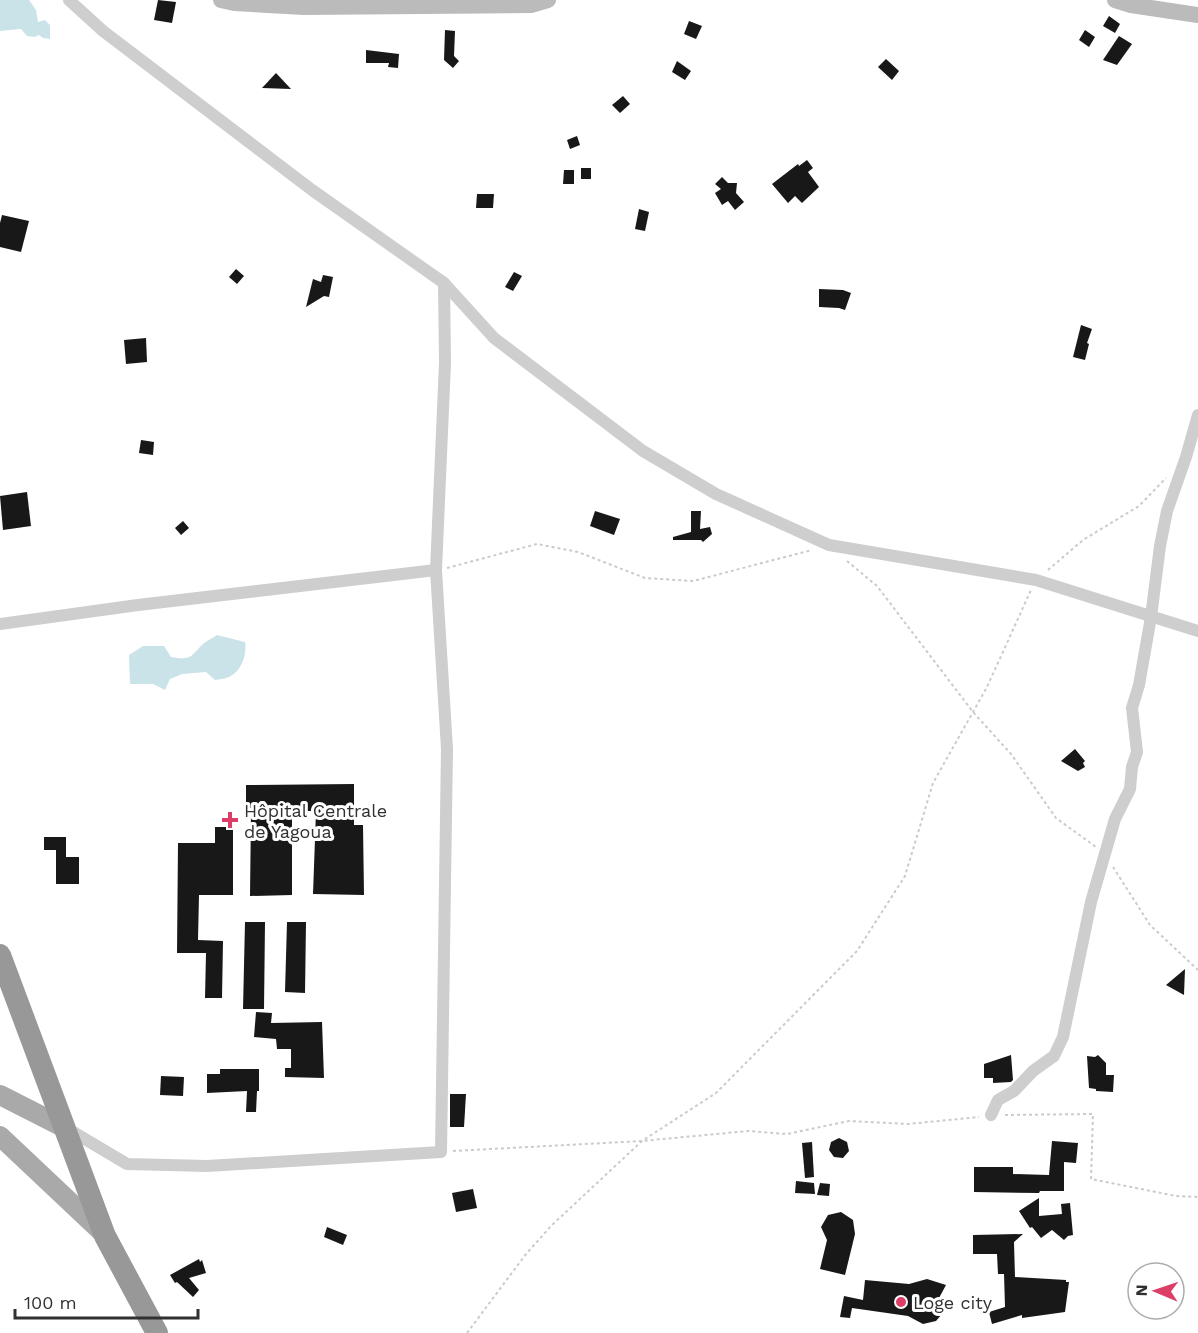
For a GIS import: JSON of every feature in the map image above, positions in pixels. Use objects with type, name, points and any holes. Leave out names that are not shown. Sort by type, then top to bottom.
[{"type":"highway","points":[[0,955],[105,1236],[157,1333]]},
{"type":"main road","points":[[222,0],[234,3],[304,7],[531,5],[548,0]]},
{"type":"main road","points":[[1115,0],[1131,5],[1198,15]]},
{"type":"main road","points":[[0,1095],[63,1127]]},
{"type":"main road","points":[[0,1136],[105,1236]]},
{"type":"street","points":[[69,0],[103,31],[302,182],[444,283],[494,338],[643,451],[716,494],[829,545],[1036,580],[1198,631]]},
{"type":"street","points":[[63,1127],[127,1164],[207,1166],[441,1152],[447,749],[436,570],[445,363],[444,283]]},
{"type":"street","points":[[991,1115],[998,1100],[1014,1090],[1033,1071],[1054,1056],[1063,1037],[1091,902],[1115,819],[1130,789],[1132,767],[1137,752],[1132,708],[1139,685],[1151,617],[1160,546],[1167,511],[1198,415]]},
{"type":"street","points":[[0,624],[138,605],[436,570]]},
{"type":"path","points":[[467,1333],[526,1254],[552,1225],[642,1141],[716,1093],[857,951],[905,876],[933,783],[987,687],[1036,580],[1083,540],[1138,506],[1186,457]]},
{"type":"path","points":[[436,570],[537,544],[578,552],[645,578],[693,582],[829,545],[877,586],[973,712],[1011,754],[1056,818],[1105,853],[1150,925],[1198,970]]},
{"type":"path","points":[[441,1152],[642,1141],[748,1131],[788,1134],[849,1121],[908,1124],[991,1115],[1093,1114],[1090,1179],[1176,1196],[1198,1197]]},
{"type":"water","points":[[0,0],[29,0],[36,10],[38,22],[45,20],[50,25],[50,39],[39,35],[27,36],[21,29],[0,31]]},
{"type":"water","points":[[217,635],[245,642],[243,662],[229,677],[215,680],[206,672],[182,674],[170,679],[165,690],[153,684],[130,684],[129,655],[143,646],[164,646],[171,657],[187,658]]},
{"type":"building","points":[[158,0],[176,2],[172,23],[154,20]]},
{"type":"building","points":[[1109,16],[1120,24],[1115,33],[1103,26]]},
{"type":"building","points":[[689,21],[702,26],[696,39],[684,34]]},
{"type":"building","points":[[445,30],[455,31],[454,56],[459,61],[453,68],[444,60]]},
{"type":"building","points":[[1085,30],[1095,37],[1089,47],[1079,40]]},
{"type":"building","points":[[1119,36],[1132,44],[1117,65],[1103,60]]},
{"type":"building","points":[[366,50],[399,54],[398,68],[388,67],[389,63],[366,63]]},
{"type":"building","points":[[886,59],[899,71],[892,80],[878,67]]},
{"type":"building","points":[[677,61],[691,71],[685,80],[672,72]]},
{"type":"building","points":[[276,73],[291,89],[262,88]]},
{"type":"building","points":[[623,96],[630,104],[620,113],[612,105]]},
{"type":"building","points":[[577,136],[580,145],[570,149],[567,140]]},
{"type":"building","points":[[807,160],[813,168],[808,172],[819,187],[802,203],[795,196],[788,203],[772,184]]},
{"type":"building","points":[[581,168],[591,168],[591,179],[581,179]]},
{"type":"building","points":[[564,170],[574,170],[574,184],[563,184]]},
{"type":"building","points":[[722,177],[728,183],[737,183],[736,193],[744,202],[735,210],[728,201],[722,205],[715,193],[721,189],[715,184]]},
{"type":"building","points":[[477,194],[494,194],[493,208],[476,208]]},
{"type":"building","points":[[639,209],[649,212],[645,231],[635,229]]},
{"type":"building","points":[[2,215],[29,221],[21,252],[0,247]]},
{"type":"building","points":[[236,269],[244,276],[237,284],[229,277]]},
{"type":"building","points":[[514,272],[522,276],[513,291],[505,287]]},
{"type":"building","points":[[323,275],[333,277],[329,297],[324,296],[306,307],[313,279],[321,282]]},
{"type":"building","points":[[819,289],[843,290],[851,293],[845,310],[819,307]]},
{"type":"building","points":[[1081,325],[1092,329],[1085,360],[1073,357]]},
{"type":"building","points":[[146,338],[147,362],[126,364],[124,340]]},
{"type":"building","points":[[141,440],[154,442],[153,455],[139,453]]},
{"type":"building","points":[[27,492],[31,526],[3,530],[0,496]]},
{"type":"building","points":[[595,511],[620,519],[614,535],[590,526]]},
{"type":"building","points":[[691,511],[701,511],[700,529],[710,527],[712,534],[703,542],[701,540],[673,540],[673,537],[691,532]]},
{"type":"building","points":[[183,521],[189,528],[181,535],[175,528]]},
{"type":"building","points":[[1075,749],[1085,761],[1083,763],[1085,767],[1078,771],[1061,761]]},
{"type":"building","points":[[354,784],[354,825],[363,825],[364,895],[313,894],[316,811],[292,811],[292,895],[250,896],[251,811],[246,811],[246,785]]},
{"type":"building","points":[[215,827],[233,827],[233,895],[199,895],[198,940],[223,941],[222,998],[205,998],[206,953],[177,953],[178,843],[215,843]]},
{"type":"building","points":[[44,837],[66,837],[66,857],[79,857],[79,884],[56,884],[56,850],[44,850]]},
{"type":"building","points":[[245,922],[265,922],[264,1009],[243,1009]]},
{"type":"building","points":[[287,922],[306,922],[305,993],[285,992]]},
{"type":"building","points":[[1185,969],[1184,995],[1166,985]]},
{"type":"building","points":[[256,1012],[272,1013],[271,1023],[322,1022],[324,1078],[285,1077],[285,1068],[291,1068],[291,1049],[277,1049],[276,1039],[254,1037]]},
{"type":"building","points":[[1011,1055],[1013,1080],[1011,1082],[993,1083],[993,1078],[984,1078],[984,1064]]},
{"type":"building","points":[[1098,1055],[1106,1063],[1106,1075],[1114,1075],[1113,1092],[1096,1091],[1096,1089],[1089,1088],[1087,1056]]},
{"type":"building","points":[[220,1069],[259,1069],[256,1112],[246,1112],[247,1091],[207,1093],[207,1074],[220,1074]]},
{"type":"building","points":[[161,1076],[184,1077],[183,1096],[160,1095]]},
{"type":"building","points":[[450,1094],[466,1094],[464,1127],[450,1127]]},
{"type":"building","points":[[839,1138],[847,1142],[849,1151],[843,1158],[834,1157],[829,1150],[831,1142]]},
{"type":"building","points":[[1052,1141],[1078,1143],[1076,1163],[1064,1162],[1064,1191],[974,1192],[974,1167],[1013,1167],[1013,1174],[1049,1175]]},
{"type":"building","points":[[812,1142],[814,1177],[805,1178],[802,1143]]},
{"type":"building","points":[[796,1181],[814,1183],[815,1194],[795,1193]]},
{"type":"building","points":[[820,1183],[830,1184],[829,1196],[817,1195]]},
{"type":"building","points":[[473,1189],[477,1208],[456,1212],[452,1193]]},
{"type":"building","points":[[1039,1198],[1039,1216],[1062,1214],[1061,1204],[1070,1203],[1073,1235],[1064,1240],[1052,1230],[1041,1238],[1032,1227],[1030,1228],[1019,1211]]},
{"type":"building","points":[[841,1212],[853,1220],[855,1234],[845,1275],[820,1269],[827,1240],[821,1227],[828,1215]]},
{"type":"building","points":[[327,1227],[347,1235],[343,1245],[324,1237]]},
{"type":"building","points":[[1023,1234],[1014,1242],[1015,1277],[1069,1282],[1065,1312],[1022,1318],[1022,1315],[992,1324],[989,1312],[1005,1307],[1004,1274],[998,1274],[997,1254],[973,1254],[973,1235]]},
{"type":"building","points":[[199,1259],[200,1262],[202,1260],[206,1273],[189,1278],[199,1290],[193,1297],[177,1282],[175,1283],[170,1275]]},
{"type":"building","name":"Loge city","points":[[927,1279],[946,1285],[939,1298],[942,1314],[936,1321],[923,1324],[908,1316],[852,1308],[850,1318],[840,1317],[844,1296],[863,1300],[865,1280],[909,1284]]},
{"type":"place","name":"Hôpital Centrale de Yagoua","points":[[230,820]]},
{"type":"place","name":"Loge city","points":[[901,1302]]}]
